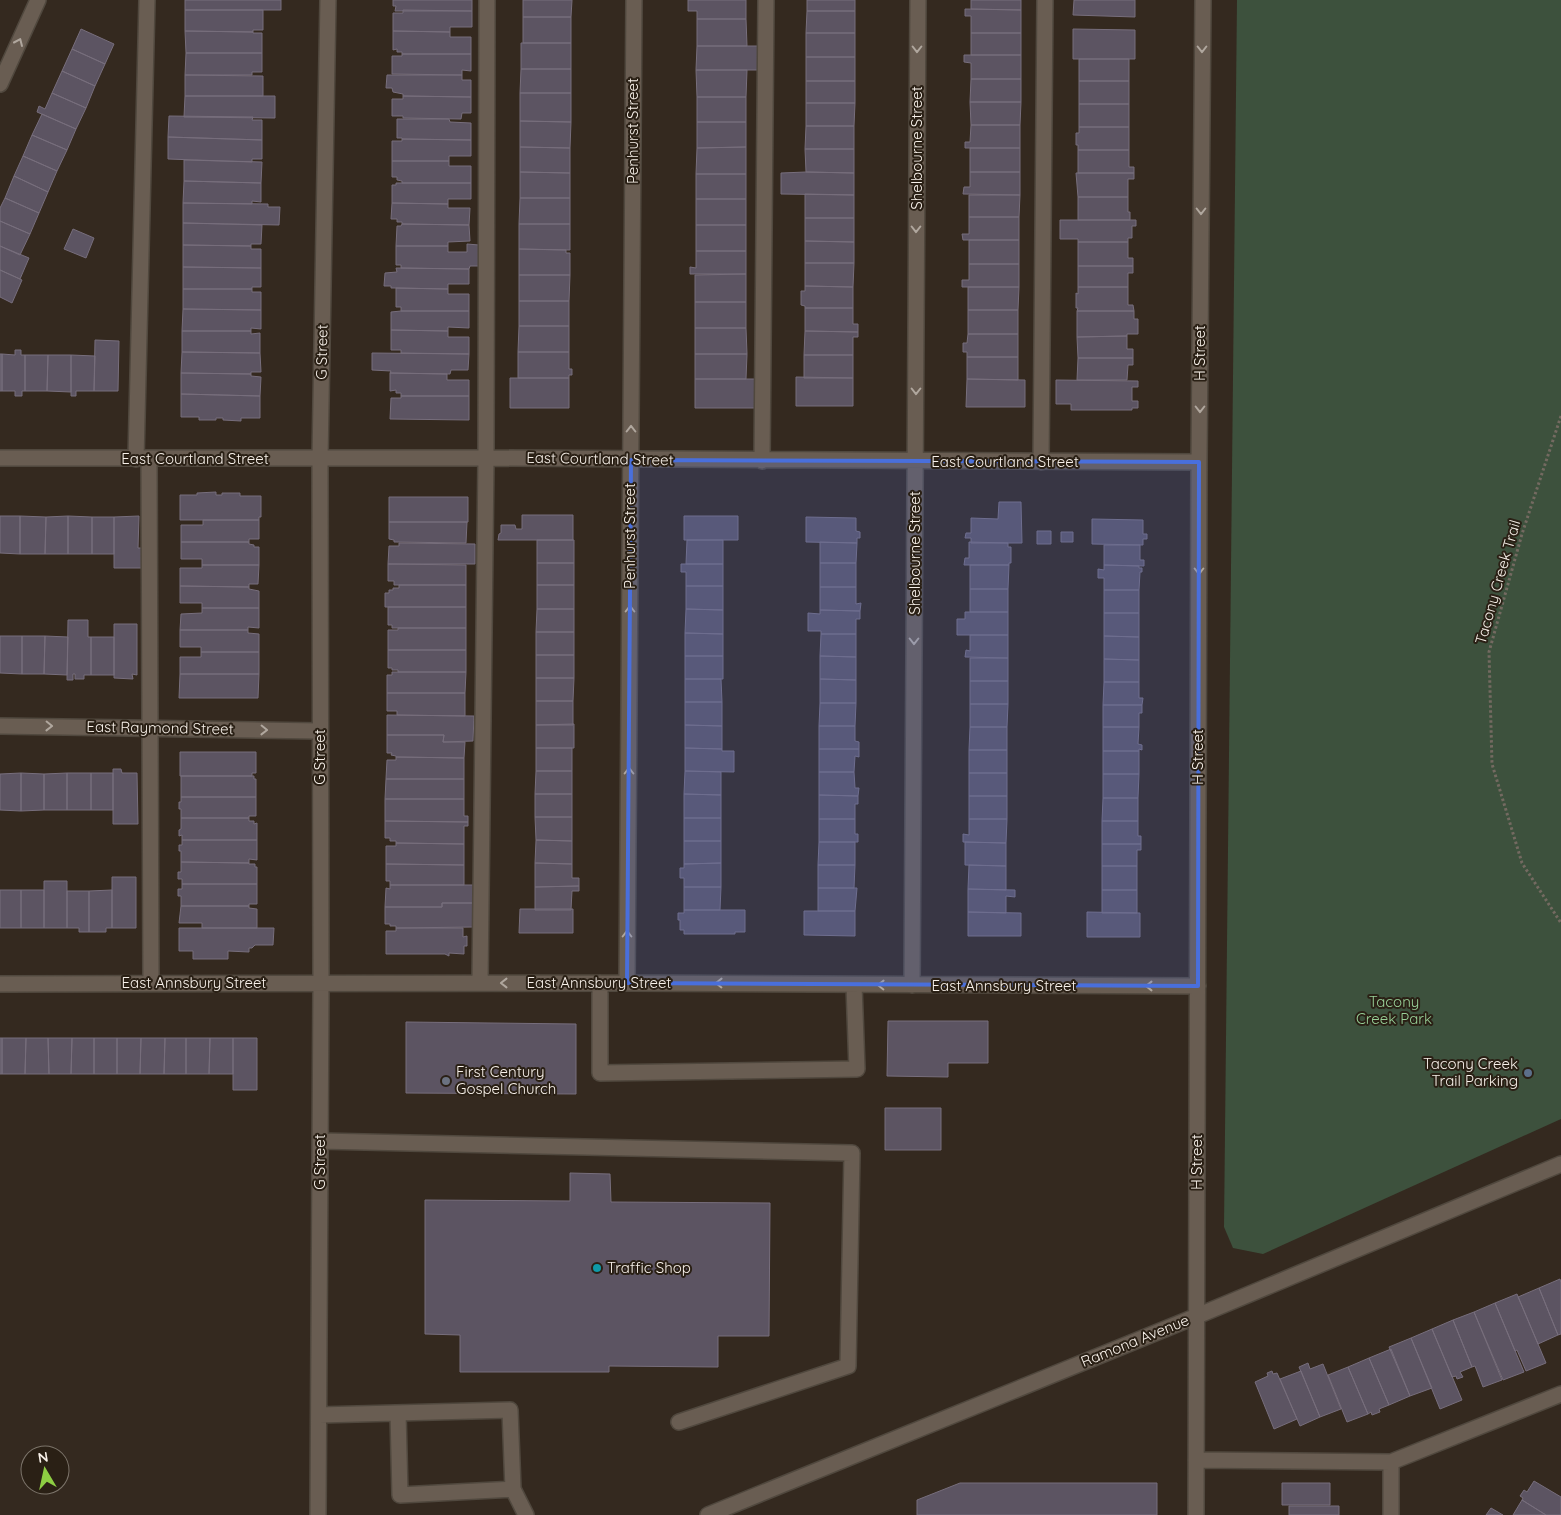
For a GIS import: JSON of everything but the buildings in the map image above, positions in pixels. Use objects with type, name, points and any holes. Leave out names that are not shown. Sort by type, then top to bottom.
[{"type":"street","points":[[0,84],[38,0]]},
{"type":"street","points":[[147,0],[142,458],[150,728],[151,983]]},
{"type":"street","name":"G Street","points":[[318,1515],[321,983],[320,459],[328,0]]},
{"type":"street","points":[[480,983],[486,458],[487,0]]},
{"type":"street","name":"Penhurst Street","points":[[627,983],[634,0]]},
{"type":"street","points":[[762,460],[766,0]]},
{"type":"street","name":"Shelbourne Street","points":[[912,986],[918,0]]},
{"type":"street","points":[[1042,462],[1045,0]]},
{"type":"street","name":"H Street","points":[[1196,1515],[1202,0]]},
{"type":"street","name":"East Courtland Street","points":[[0,458],[486,458],[1199,462]]},
{"type":"street","name":"East Raymond Street","points":[[0,726],[320,731]]},
{"type":"street","points":[[600,983],[600,1073],[857,1069],[854,985]]},
{"type":"street","name":"East Annsbury Street","points":[[0,984],[627,983],[912,986],[1198,986]]},
{"type":"street","points":[[320,1141],[852,1153],[848,1366],[679,1422]]},
{"type":"street","name":"Ramona Avenue","points":[[708,1515],[1197,1316],[1561,1164]]},
{"type":"street","points":[[1196,1460],[1391,1462],[1561,1394]]},
{"type":"street","points":[[319,1415],[510,1410],[513,1489],[526,1515]]},
{"type":"street","points":[[398,1413],[400,1495],[513,1489]]},
{"type":"street","points":[[1391,1462],[1391,1515]]},
{"type":"path","name":"Tacony Creek Trail","points":[[1561,416],[1522,534],[1489,652],[1492,764],[1522,863],[1561,923]]},
{"type":"highlighted area","points":[[631,460],[1199,462],[1198,986],[627,983]]},
{"type":"green space","name":"Tacony Creek Park","points":[[1237,0],[1561,0],[1561,1119],[1263,1254],[1233,1248],[1224,1227]]},
{"type":"place","name":"Tacony Creek Trail Parking","points":[[1528,1073]]},
{"type":"place","name":"First Century Gospel Church","points":[[446,1081]]},
{"type":"place","name":"Traffic Shop","points":[[597,1268]]}]
